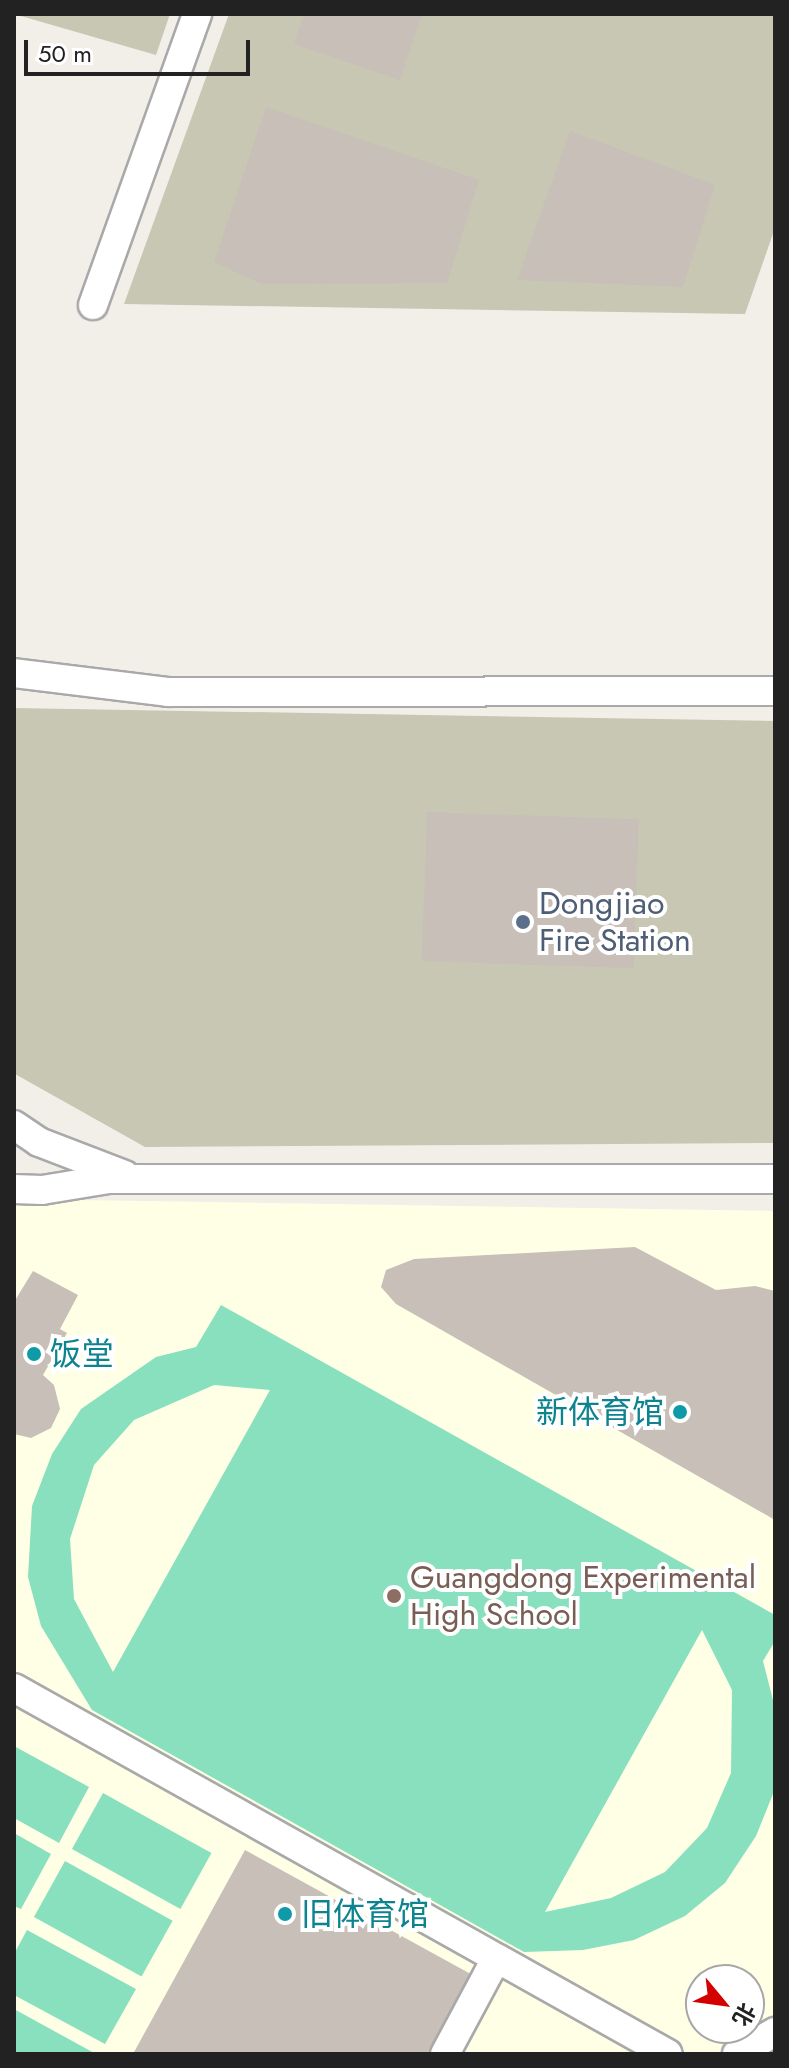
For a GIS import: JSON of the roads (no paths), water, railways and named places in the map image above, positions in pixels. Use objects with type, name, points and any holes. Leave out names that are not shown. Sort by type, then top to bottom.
[{"type":"street","points":[[93,305],[197,14]]},
{"type":"street","points":[[14,673],[168,692],[775,691]]},
{"type":"street","points":[[14,1125],[39,1142],[137,1180]]},
{"type":"street","points":[[14,1189],[137,1180],[775,1179]]},
{"type":"street","points":[[14,1688],[668,2054]]},
{"type":"street","points":[[445,2054],[496,1959]]},
{"type":"street","points":[[737,2054],[775,2032]]},
{"type":"place","name":"Dongjiao Fire Station","points":[[523,922]]},
{"type":"place","name":"饭堂","points":[[34,1354]]},
{"type":"place","name":"新体育馆","points":[[680,1412]]},
{"type":"place","name":"Guangdong Experimental High School","points":[[394,1596]]},
{"type":"place","name":"旧体育馆","points":[[285,1914]]}]
